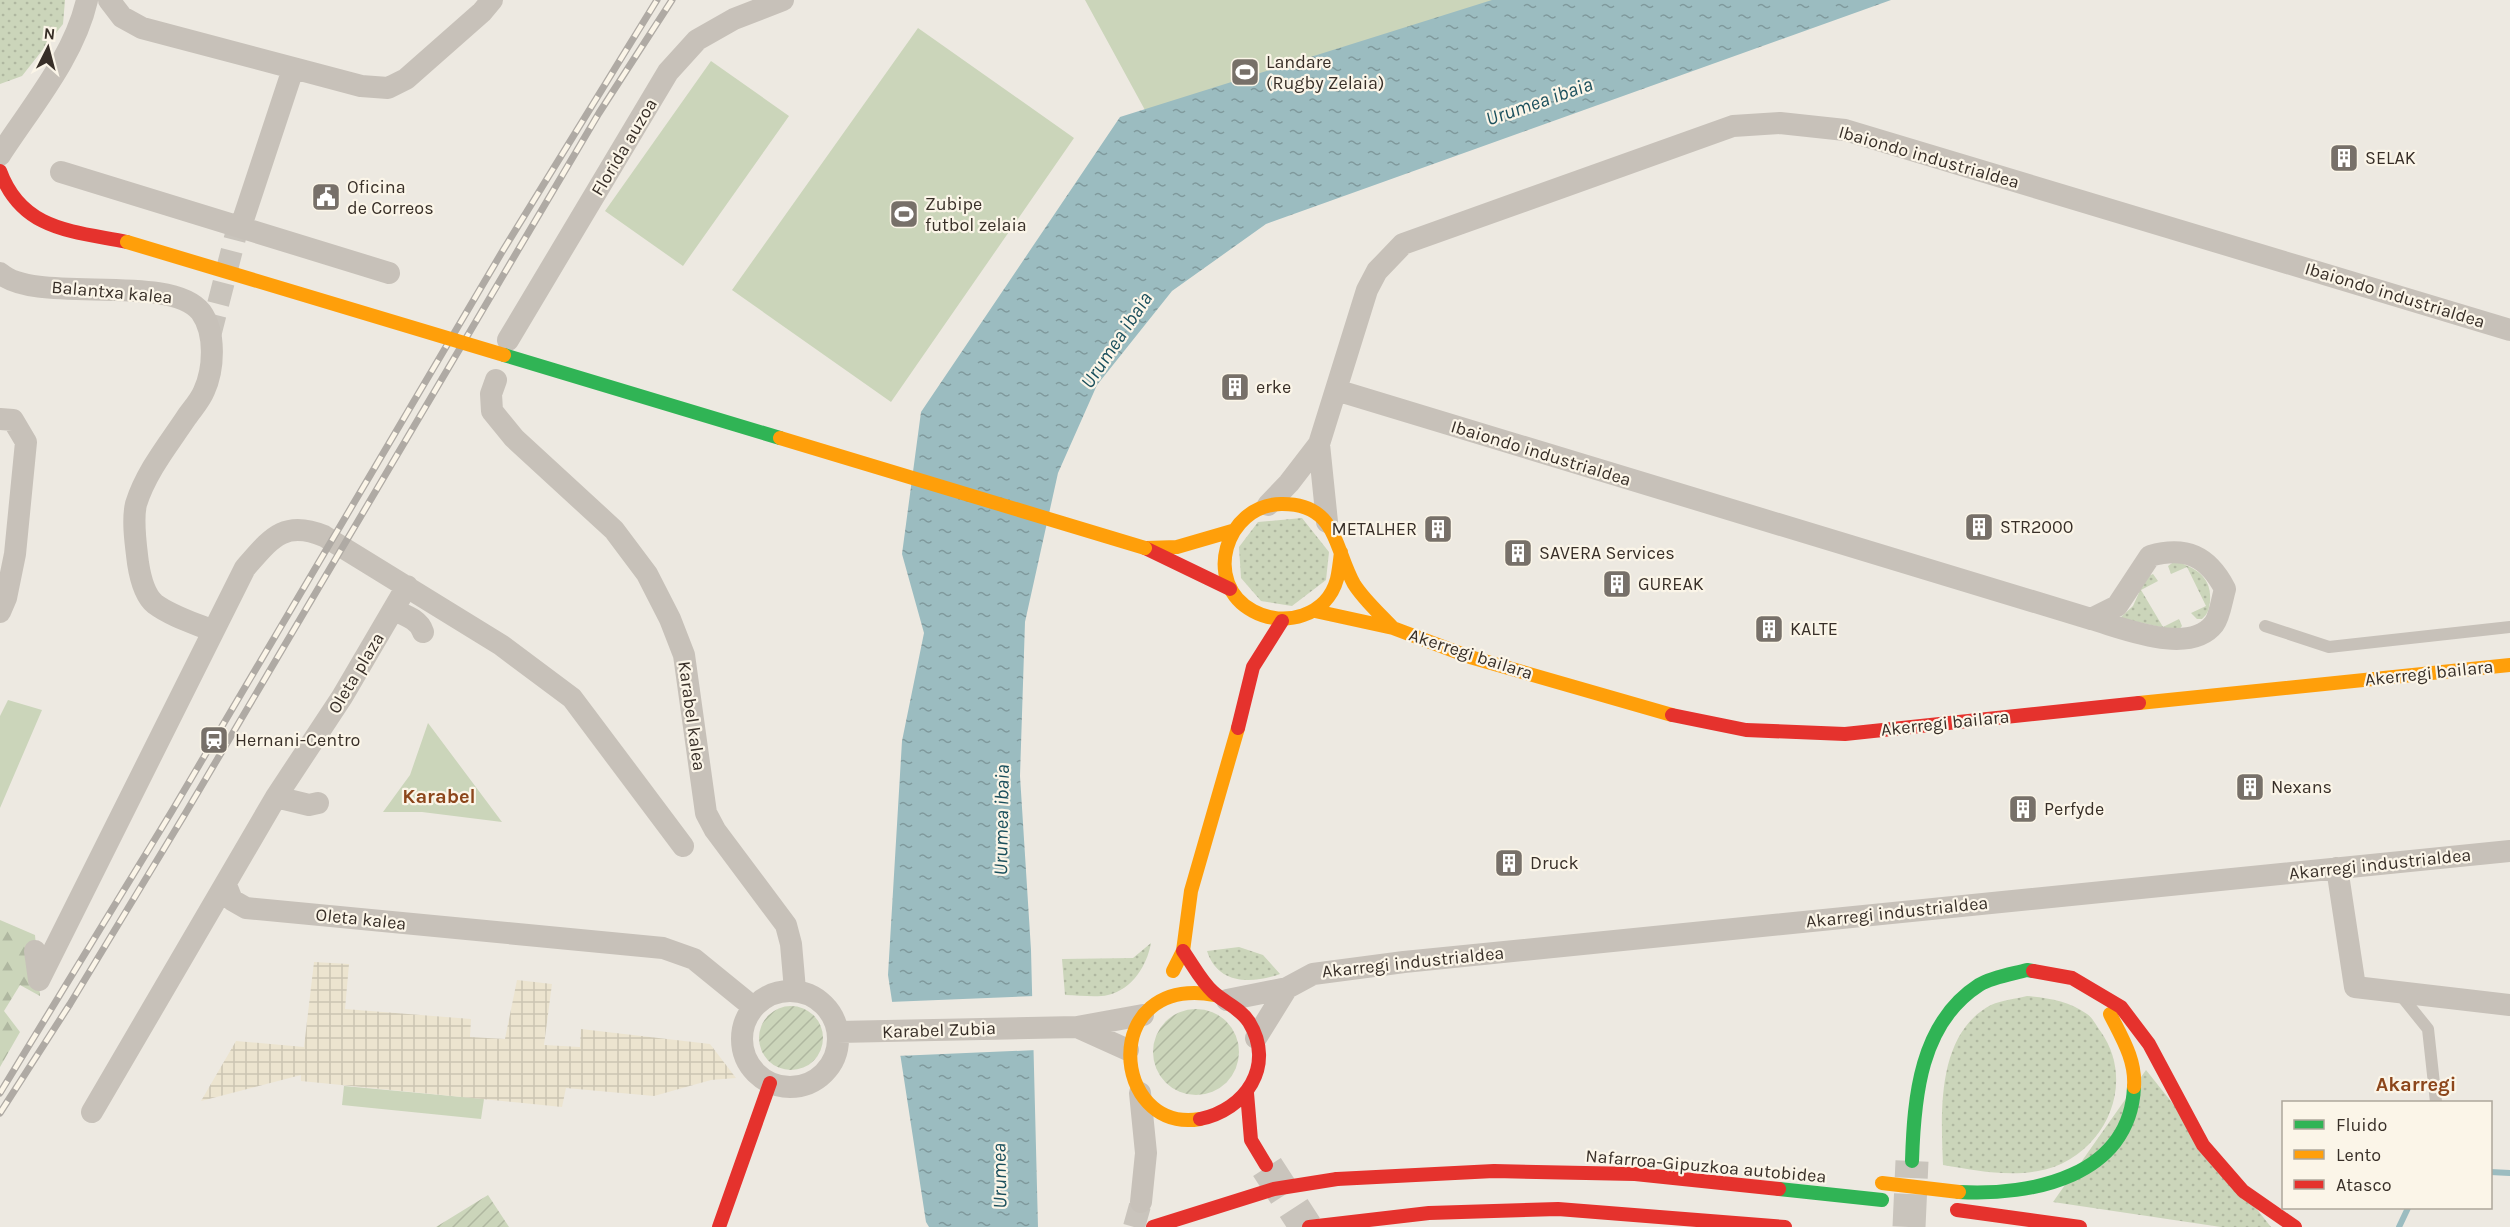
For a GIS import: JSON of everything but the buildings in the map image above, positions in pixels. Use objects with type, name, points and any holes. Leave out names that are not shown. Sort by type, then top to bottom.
[{"type":"main road","points":[[0,171],[4,188],[17,206],[37,222],[127,242],[1145,548],[1230,589]]},
{"type":"main road","points":[[1145,548],[1177,548],[1232,531],[1254,510],[1268,505],[1284,503],[1300,506],[1314,512],[1327,522],[1336,536],[1356,586],[1393,628]]},
{"type":"main road","points":[[1232,531],[1223,559],[1230,589],[1251,612],[1266,619],[1282,621],[1300,618],[1315,611],[1328,600],[1337,585],[1341,569],[1341,552]]},
{"type":"main road","points":[[1239,601],[1241,623]]},
{"type":"main road","name":"Akerregi bailara","points":[[1315,611],[1393,628],[1470,657],[1691,720],[1746,730],[1798,734],[1845,734],[2510,665]]},
{"type":"main road","points":[[1183,951],[1221,997],[1248,1020],[1256,1038],[1258,1066],[1247,1093],[1230,1110],[1207,1120],[1190,1121],[1161,1113],[1140,1093],[1129,1065],[1128,1050],[1133,1031],[1151,1008],[1183,951],[1191,891],[1253,667],[1282,621]]},
{"type":"main road","points":[[1248,650],[1253,667]]},
{"type":"main road","points":[[1912,1161],[1913,1127],[1924,1058],[1945,1015],[1980,984],[2027,970],[2072,978],[2121,1006],[2135,1023],[2203,1145],[2225,1173],[2265,1209],[2295,1227]]},
{"type":"main road","points":[[1151,1008],[1186,991],[1221,997]]},
{"type":"main road","points":[[1876,1183],[1959,1192],[2008,1193],[2029,1190],[2071,1176],[2106,1154],[2126,1123],[2131,1108],[2135,1071],[2104,998]]},
{"type":"main road","points":[[718,1227],[770,1083]]},
{"type":"main road","points":[[1247,1093],[1251,1140],[1266,1165]]},
{"type":"main road","points":[[1207,1120],[1251,1140]]},
{"type":"main road","points":[[1577,1173],[1614,1162],[1755,1172]]},
{"type":"main road","name":"Nafarroa-Gipuzkoa autobidea","points":[[1153,1227],[1274,1189],[1337,1179],[1494,1171],[1635,1174],[1887,1201]]},
{"type":"main road","points":[[1309,1227],[1429,1213],[1558,1209],[1785,1227]]},
{"type":"main road","points":[[1946,1209],[2080,1227]]},
{"type":"street","points":[[0,155],[66,53],[78,31],[87,0]]},
{"type":"street","points":[[109,0],[122,17],[142,28],[361,86],[388,87],[406,79],[482,12],[492,0]]},
{"type":"street","name":"Florida auzoa","points":[[508,340],[668,72],[697,40],[734,19],[783,0]]},
{"type":"street","points":[[241,226],[293,69]]},
{"type":"street","name":"Ibaiondo industrialdea","points":[[1319,444],[1367,290],[1377,271],[1403,244],[1733,126],[1780,123],[1845,130],[2510,330]]},
{"type":"street","points":[[61,172],[389,273]]},
{"type":"street","points":[[0,215],[37,222]]},
{"type":"street","name":"Balantxa kalea","points":[[0,273],[8,280],[39,285],[153,293],[182,298],[201,312],[210,336],[212,358],[204,392],[151,469],[136,506],[136,546],[141,580],[153,603],[213,631]]},
{"type":"street","name":"Karabel kalea","points":[[496,380],[491,394],[492,411],[514,438],[614,531],[647,574],[670,619],[684,655],[706,813],[715,830],[786,925],[791,944],[795,990]]},
{"type":"street","name":"Ibaiondo industrialdea","points":[[1336,390],[2091,620],[2177,641],[2199,636],[2215,624],[2225,589],[2216,572],[2200,558],[2167,551],[2150,556],[2117,606],[2091,620]]},
{"type":"street","points":[[0,419],[13,420],[26,442],[17,543],[6,598],[0,612]]},
{"type":"street","points":[[1268,505],[1319,444]]},
{"type":"street","points":[[1319,444],[1327,522]]},
{"type":"street","points":[[35,951],[39,980],[245,568],[276,534],[291,529],[307,529],[324,536],[501,645],[572,698],[683,846]]},
{"type":"street","points":[[407,586],[393,610],[411,618],[421,626],[423,632]]},
{"type":"street","name":"Oleta plaza","points":[[226,885],[276,797],[342,697],[393,610]]},
{"type":"street","points":[[276,797],[309,805],[318,804]]},
{"type":"street","name":"Akarregi industrialdea","points":[[1287,988],[1313,974],[1404,962],[2510,851]]},
{"type":"street","points":[[2337,868],[2355,987],[2510,1005]]},
{"type":"street","points":[[92,1112],[226,885]]},
{"type":"street","name":"Oleta kalea","points":[[226,885],[232,900],[246,908],[663,948],[694,959],[753,1007]]},
{"type":"street","points":[[1221,997],[1287,988]]},
{"type":"street","points":[[1256,1038],[1287,988]]},
{"type":"street","points":[[795,990],[810,995],[824,1004],[833,1017],[838,1032],[838,1047],[833,1061],[813,1081],[799,1086],[785,1087],[770,1083],[751,1067],[743,1049],[742,1030],[753,1007],[772,993],[795,990]]},
{"type":"street","points":[[1077,1027],[1151,1008]]},
{"type":"street","points":[[1077,1027],[1128,1050]]},
{"type":"street","name":"Karabel Zubia","points":[[838,1032],[1077,1027]]},
{"type":"street","points":[[1140,1093],[1146,1153],[1141,1202]]},
{"type":"street","points":[[1146,1153],[1174,1118]]},
{"type":"lane","points":[[2265,626],[2329,647],[2510,627]]},
{"type":"lane","points":[[2398,992],[2428,1029],[2436,1101]]},
{"type":"green space","points":[[0,0],[65,0],[63,24],[22,76],[0,84]]},
{"type":"green space","name":"Landare (Rugby Zelaia)","points":[[1085,0],[1568,0],[1164,145]]},
{"type":"green space","name":"Zubipe futbol zelaia","points":[[918,28],[1074,138],[891,402],[732,290]]},
{"type":"green space","points":[[711,61],[789,116],[683,266],[605,211]]},
{"type":"green space","points":[[1302,518],[1329,552],[1326,580],[1292,606],[1261,601],[1241,578],[1239,547],[1258,522]]},
{"type":"green space","points":[[2175,561],[2196,570],[2208,586],[2210,601],[2207,613],[2202,619],[2197,619],[2191,613],[2206,606],[2187,567],[2171,574],[2168,566]]},
{"type":"green space","points":[[2153,574],[2158,581],[2141,590],[2163,627],[2179,619],[2182,626],[2178,631],[2120,618],[2133,606],[2146,577]]},
{"type":"green space","points":[[8,700],[42,710],[0,808],[0,716]]},
{"type":"green space","points":[[428,723],[502,822],[422,812],[383,812],[410,775]]},
{"type":"green space","points":[[0,920],[35,935],[40,996],[20,985],[4,1011],[20,1032],[0,1067]]},
{"type":"green space","points":[[1151,943],[1142,968],[1132,982],[1117,992],[1103,996],[1065,995],[1062,959],[1133,958]]},
{"type":"green space","points":[[1239,947],[1263,955],[1280,974],[1258,979],[1237,979],[1219,970],[1207,951]]},
{"type":"green space","points":[[2027,996],[2051,999],[2073,1006],[2089,1016],[2101,1032],[2112,1053],[2116,1075],[2114,1097],[2107,1118],[2096,1137],[2080,1152],[2060,1164],[2038,1171],[2002,1173],[1943,1165],[1942,1122],[1946,1076],[1951,1055],[1960,1035],[1973,1018],[1991,1005]]},
{"type":"green space","points":[[791,1006],[803,1008],[814,1015],[821,1026],[823,1038],[821,1050],[814,1061],[803,1068],[791,1070],[779,1068],[768,1061],[761,1050],[759,1038],[761,1026],[768,1015],[779,1008]]},
{"type":"green space","points":[[1196,1009],[1213,1012],[1227,1021],[1236,1035],[1239,1052],[1236,1069],[1227,1083],[1213,1092],[1196,1095],[1179,1092],[1165,1083],[1156,1069],[1153,1052],[1156,1035],[1165,1021],[1179,1012]]},
{"type":"green space","points":[[2146,1070],[2271,1227],[2221,1227],[2053,1202]]},
{"type":"green space","points":[[344,1086],[484,1099],[481,1119],[342,1105]]},
{"type":"green space","points":[[488,1195],[509,1227],[436,1227]]},
{"type":"shaded area","points":[[314,962],[349,964],[345,1009],[471,1019],[470,1037],[505,1039],[517,980],[552,984],[544,1045],[580,1047],[581,1029],[710,1044],[736,1078],[711,1080],[654,1096],[566,1088],[562,1107],[301,1081],[301,1075],[201,1101],[236,1041],[304,1047]]},
{"type":"water","points":[[1492,0],[1891,0],[1266,224],[1172,291],[1097,385],[1058,473],[1025,622],[1020,776],[1031,950],[1038,1227],[929,1227],[926,1222],[888,975],[902,741],[924,633],[902,554],[921,412],[1120,117]]},
{"type":"pier","points":[[1035,996],[1037,1050],[897,1056],[889,1002]]},
{"type":"waterway","points":[[2492,1172],[2510,1173]]},
{"type":"waterway","points":[[2399,1227],[2408,1209]]},
{"type":"tunnel","points":[[210,336],[236,234]]},
{"type":"tunnel","points":[[1909,1227],[1912,1161]]},
{"type":"tunnel","points":[[1267,1167],[1306,1227]]},
{"type":"tunnel","points":[[1134,1227],[1141,1202]]},
{"type":"railway","points":[[0,1093],[172,811],[502,252],[657,0]]},
{"type":"railway","points":[[0,1113],[70,1004],[185,814],[599,113],[672,0]]},
{"type":"traffic: fast","points":[[504,355],[780,438]]},
{"type":"traffic: fast","points":[[1912,1161],[1915,1112],[1924,1063],[1932,1041],[1944,1020],[1959,1001],[1979,985],[2002,976],[2027,970],[2033,971]]},
{"type":"traffic: fast","points":[[1959,1192],[2016,1190],[2045,1184],[2072,1175],[2096,1161],[2115,1142],[2128,1118],[2134,1087]]},
{"type":"traffic: fast","points":[[1779,1189],[1882,1200]]},
{"type":"traffic: slow","points":[[127,242],[504,355]]},
{"type":"traffic: slow","points":[[780,438],[1145,548]]},
{"type":"traffic: slow","points":[[1341,552],[1341,555],[1339,569],[1337,579],[1332,592],[1314,610],[1303,615],[1278,618],[1253,611],[1237,599],[1228,583],[1225,566],[1227,548],[1234,531],[1246,517],[1262,508],[1281,504],[1299,506],[1313,511],[1323,519],[1331,530],[1337,543],[1342,556],[1347,570],[1354,584],[1393,628]]},
{"type":"traffic: slow","points":[[1146,548],[1177,547],[1232,531]]},
{"type":"traffic: slow","points":[[1315,611],[1393,628],[1470,657],[1672,715]]},
{"type":"traffic: slow","points":[[2139,703],[2510,665]]},
{"type":"traffic: slow","points":[[1173,971],[1183,951],[1191,891],[1238,728]]},
{"type":"traffic: slow","points":[[1200,1119],[1170,1117],[1148,1103],[1135,1081],[1130,1055],[1135,1029],[1151,1008],[1177,995],[1215,995]]},
{"type":"traffic: slow","points":[[2110,1014],[2130,1058],[2134,1087]]},
{"type":"traffic: slow","points":[[1882,1183],[1959,1192]]},
{"type":"traffic: jam","points":[[0,171],[10,191],[22,206],[36,217],[69,231],[127,242]]},
{"type":"traffic: jam","points":[[1145,548],[1230,589]]},
{"type":"traffic: jam","points":[[1238,728],[1253,667],[1282,621]]},
{"type":"traffic: jam","points":[[1672,715],[1746,730],[1845,734],[2139,703]]},
{"type":"traffic: jam","points":[[1183,951],[1209,988],[1249,1022],[1256,1038],[1259,1054],[1252,1084],[1242,1096],[1216,1114],[1200,1119]]},
{"type":"traffic: jam","points":[[2033,971],[2072,978],[2121,1007],[2149,1044],[2203,1145],[2243,1191],[2295,1227]]},
{"type":"traffic: jam","points":[[719,1227],[770,1083]]},
{"type":"traffic: jam","points":[[1247,1093],[1251,1140],[1266,1165]]},
{"type":"traffic: jam","points":[[1337,1179],[1494,1171],[1635,1174],[1779,1189]]},
{"type":"traffic: jam","points":[[1153,1227],[1274,1189],[1337,1179]]},
{"type":"traffic: jam","points":[[1309,1227],[1429,1213],[1558,1209],[1785,1227]]},
{"type":"traffic: jam","points":[[1957,1210],[2080,1227]]},
{"type":"place","name":"Landare (Rugby Zelaia)","points":[[1245,72]]},
{"type":"place","name":"SELAK","points":[[2344,158]]},
{"type":"place","name":"Oficina de Correos","points":[[326,197]]},
{"type":"place","name":"Zubipe futbol zelaia","points":[[904,214]]},
{"type":"place","name":"erke","points":[[1235,387]]},
{"type":"place","name":"STR2000","points":[[1979,527]]},
{"type":"place","name":"METALHER","points":[[1438,529]]},
{"type":"place","name":"SAVERA Services","points":[[1518,553]]},
{"type":"place","name":"GUREAK","points":[[1617,584]]},
{"type":"place","name":"KALTE","points":[[1769,629]]},
{"type":"place","name":"Hernani-Centro","points":[[214,740]]},
{"type":"place","name":"Nexans","points":[[2250,787]]},
{"type":"place","name":"Perfyde","points":[[2023,809]]},
{"type":"place","name":"Druck","points":[[1509,863]]},
{"type":"district","name":"Karabel","points":[[439,796]]},
{"type":"district","name":"Akarregi","points":[[2416,1084]]},
{"type":"water label","name":"Urumea ibaia","points":[[1539,101]]},
{"type":"water label","name":"Urumea ibaia","points":[[1116,340]]},
{"type":"water label","name":"Urumea ibaia","points":[[1001,820]]},
{"type":"water label","name":"Urumea","points":[[999,1176]]}]
